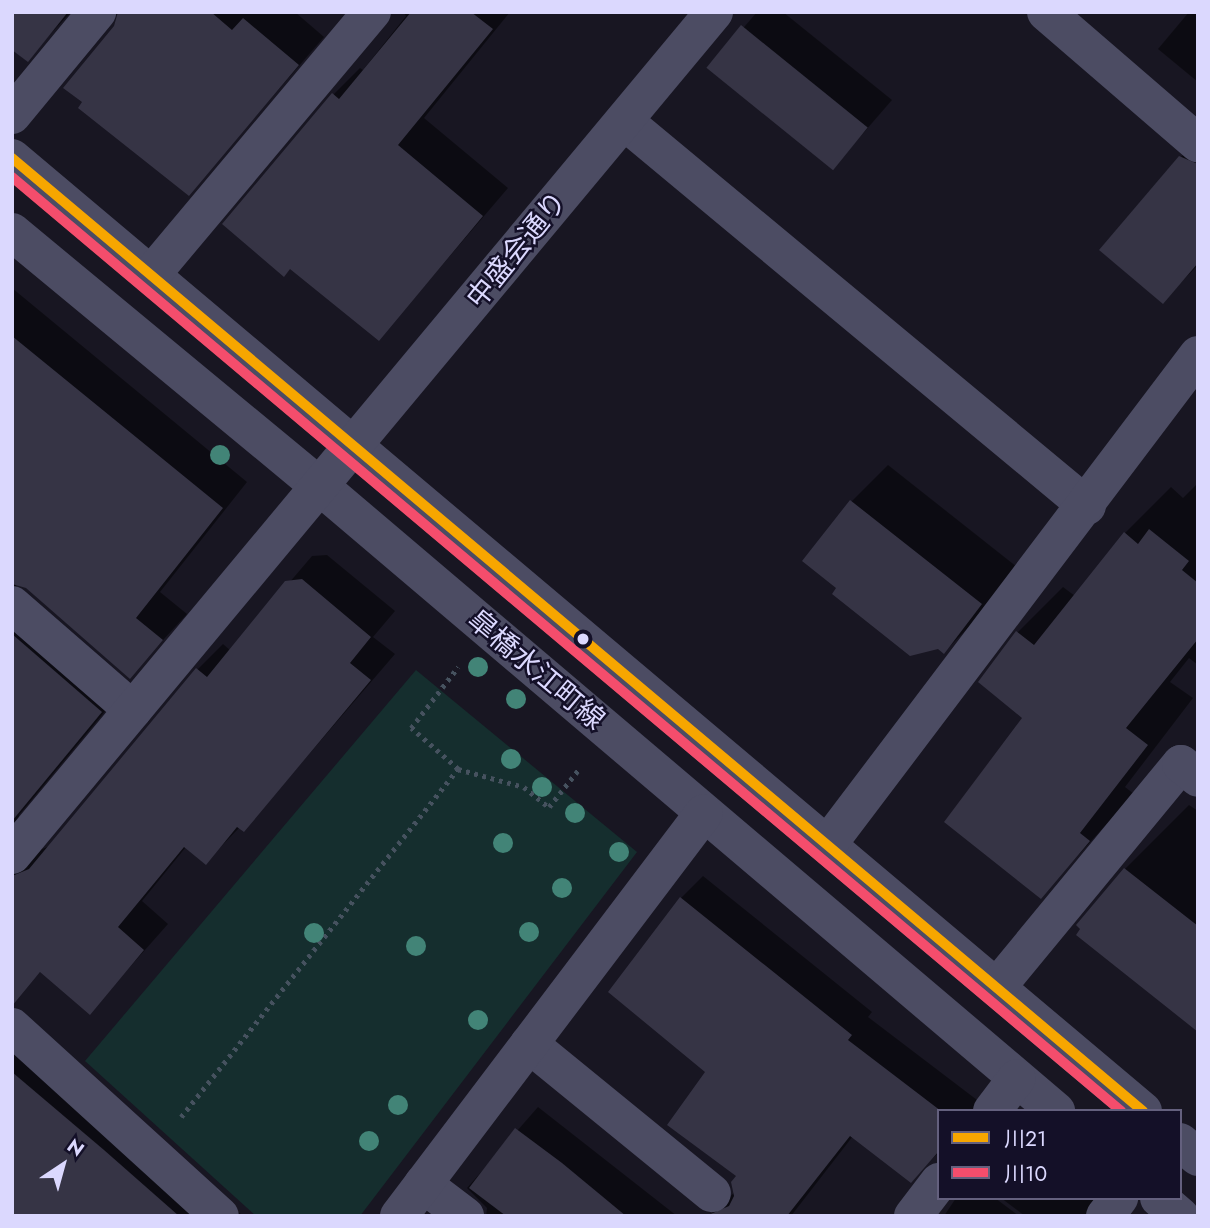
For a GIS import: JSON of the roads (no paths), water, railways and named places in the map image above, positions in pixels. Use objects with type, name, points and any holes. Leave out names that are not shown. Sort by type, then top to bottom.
[{"type":"street","points":[[12,115],[97,12]]},
{"type":"street","points":[[151,275],[372,12]]},
{"type":"street","name":"中盛会通り","points":[[12,855],[322,488],[714,12]]},
{"type":"street","points":[[1046,12],[1198,143]]},
{"type":"street","points":[[624,121],[1087,506]]},
{"type":"street","name":"皐橋水江町線","points":[[12,158],[1141,1109]]},
{"type":"street","name":"皐橋水江町線","points":[[12,232],[322,488],[1054,1109]]},
{"type":"street","points":[[828,844],[1087,506],[1198,355]]},
{"type":"street","points":[[12,605],[133,710]]},
{"type":"street","points":[[997,987],[1181,764],[1198,778]]},
{"type":"street","points":[[399,1216],[704,813]]},
{"type":"street","points":[[12,1027],[220,1216]]},
{"type":"street","points":[[529,1044],[712,1193]]},
{"type":"street","points":[[994,1109],[1017,1078]]},
{"type":"street","points":[[1182,1144],[1198,1157]]},
{"type":"street","points":[[424,1184],[465,1216]]},
{"type":"street","points":[[913,1216],[937,1185]]},
{"type":"street","points":[[1105,1216],[1117,1200]]},
{"type":"street","points":[[1161,1200],[1180,1216]]}]
